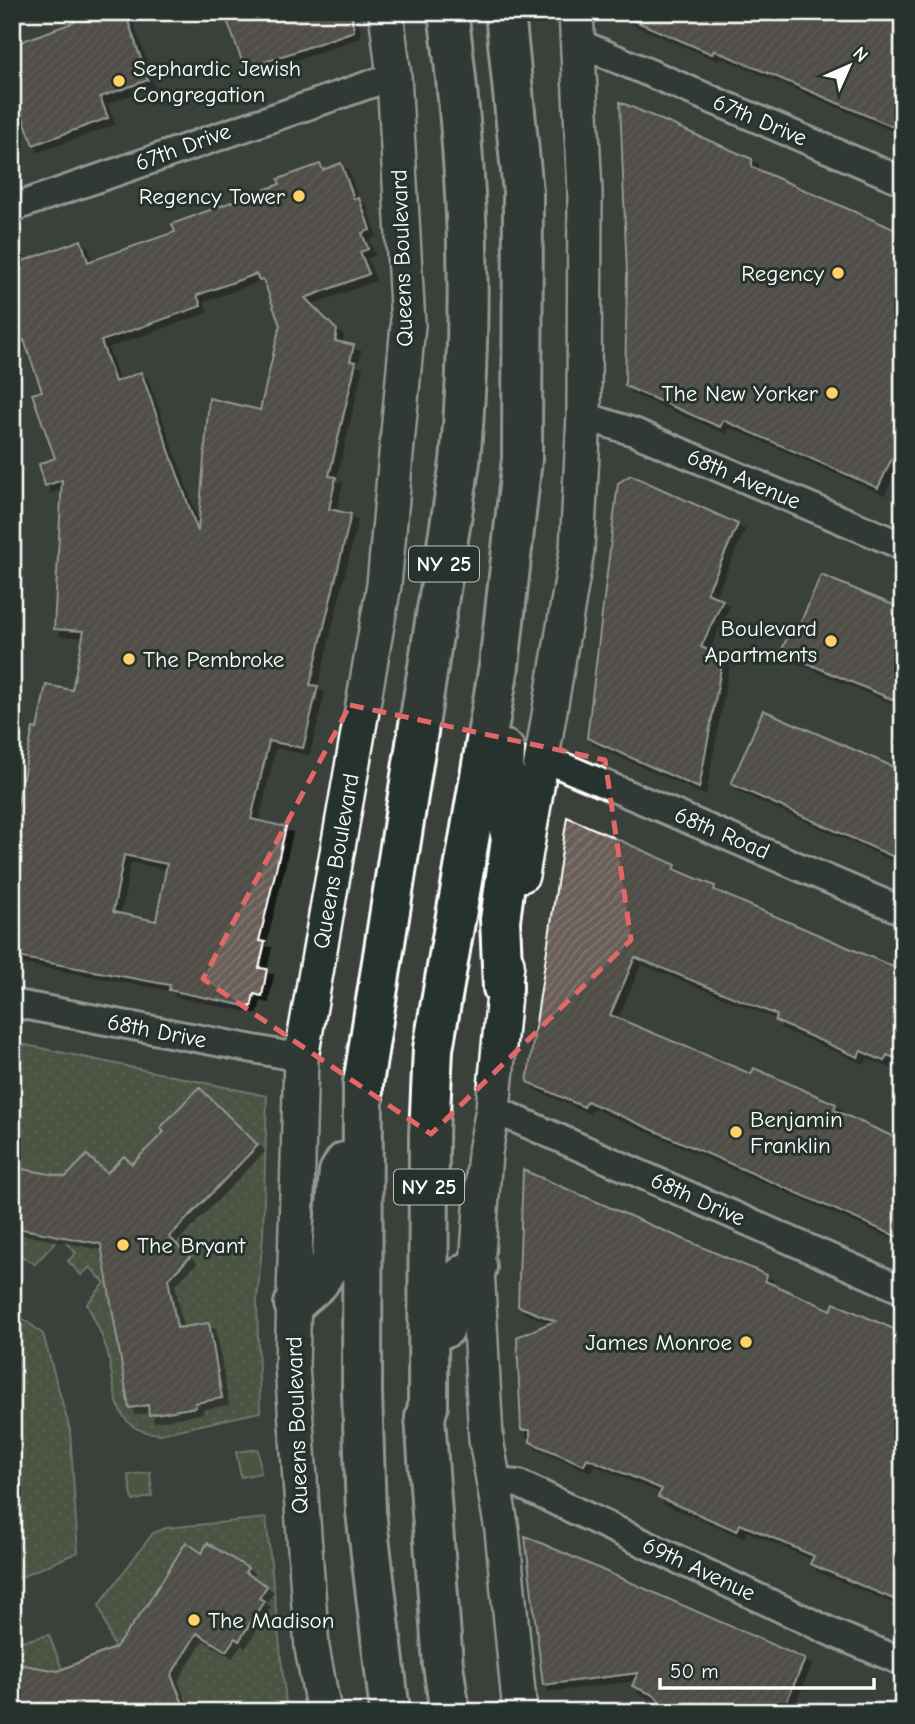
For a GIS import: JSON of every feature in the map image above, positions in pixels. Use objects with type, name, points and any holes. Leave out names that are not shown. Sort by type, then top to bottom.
[{"type":"main road","points":[[428,12],[458,91]]},
{"type":"main road","name":"NY 25","points":[[390,1712],[366,1512],[362,1393],[363,1084],[462,440],[467,380],[466,211],[458,91],[448,12]]},
{"type":"main road","name":"NY 25","points":[[450,1712],[443,1665],[425,1417],[428,1407],[429,1135],[433,1049],[499,666],[522,459],[523,192],[505,12]]},
{"type":"main road","points":[[499,666],[505,726],[503,803],[511,839],[499,920],[503,988]]},
{"type":"main road","points":[[294,1304],[319,1282],[331,1262],[339,1172],[363,1130]]},
{"type":"main road","points":[[428,1407],[445,1366],[448,1289],[458,1277],[477,1266]]},
{"type":"street","name":"Queens Boulevard","points":[[324,1712],[312,1648],[298,1485],[292,1366],[302,1058],[384,585],[408,325],[394,76],[386,12]]},
{"type":"street","name":"67th Drive","points":[[578,28],[903,181]]},
{"type":"street","points":[[520,1712],[494,1482],[486,1439],[477,1266],[485,1152],[493,1109],[503,988],[577,550],[584,416],[584,192],[578,28]]},
{"type":"street","name":"67th Drive","points":[[12,208],[237,128],[394,76]]},
{"type":"street","name":"68th Avenue","points":[[584,416],[634,432],[903,546]]},
{"type":"street","name":"68th Road","points":[[541,757],[903,911]]},
{"type":"street","name":"68th Drive","points":[[12,1003],[302,1058]]},
{"type":"street","name":"68th Drive","points":[[493,1109],[903,1290]]},
{"type":"street","name":"69th Avenue","points":[[494,1482],[519,1484],[833,1633],[903,1662]]},
{"type":"highlighted area","points":[[350,705],[605,760],[631,940],[431,1134],[203,979]]},
{"type":"green space","points":[[12,1042],[267,1096],[263,1235],[257,1301],[260,1412],[160,1434],[143,1431],[132,1425],[123,1416],[118,1405],[107,1350],[87,1304],[105,1283],[90,1267],[81,1275],[68,1261],[76,1253],[60,1237],[35,1264],[12,1251]]},
{"type":"green space","points":[[12,1310],[43,1334],[70,1430],[78,1552],[12,1581]]},
{"type":"green space","points":[[258,1449],[261,1473],[241,1477],[236,1452]]},
{"type":"green space","points":[[150,1472],[152,1496],[133,1501],[128,1475]]},
{"type":"green space","points":[[266,1518],[287,1712],[12,1712],[12,1639],[22,1641],[49,1635],[62,1669],[114,1648],[99,1605],[153,1533],[166,1528]]},
{"type":"building","points":[[72,12],[125,12],[148,80],[100,97],[108,118],[33,145],[22,114],[12,118],[12,45],[75,22]]},
{"type":"building","points":[[224,12],[351,12],[354,31],[245,69]]},
{"type":"building","points":[[614,12],[903,12],[903,131],[714,50],[712,54]]},
{"type":"building","points":[[620,102],[752,159],[752,167],[903,233],[903,462],[892,458],[878,488],[723,420],[720,427],[625,386],[627,274]]},
{"type":"building","points":[[341,163],[354,199],[359,198],[370,230],[362,233],[368,249],[360,252],[369,274],[305,298],[337,330],[335,341],[354,345],[350,361],[356,362],[329,476],[336,477],[329,509],[351,514],[310,685],[318,686],[303,748],[269,741],[251,819],[286,827],[259,941],[265,942],[259,968],[267,969],[262,996],[254,994],[251,1007],[169,990],[170,985],[12,956],[12,877],[21,835],[12,833],[12,830],[33,728],[37,729],[46,685],[72,690],[84,631],[54,629],[62,480],[45,486],[39,464],[55,458],[32,394],[42,391],[24,340],[18,342],[12,325],[12,265],[81,240],[88,262],[175,232],[172,224],[280,184],[278,179],[320,164],[323,170]],"holes":[[[256,274],[259,280],[263,279],[280,325],[260,410],[209,398],[198,532],[141,372],[115,382],[101,341],[201,306],[197,295]],[[124,855],[167,864],[156,921],[113,912]]]},
{"type":"building","points":[[631,475],[738,524],[707,593],[723,600],[701,647],[723,657],[699,788],[587,738],[618,483]]},
{"type":"building","name":"Boulevard Apartments","points":[[821,575],[903,609],[903,704],[781,652],[792,626],[798,629]]},
{"type":"building","points":[[763,710],[903,771],[903,861],[731,784]]},
{"type":"building","points":[[567,817],[676,865],[674,869],[715,886],[714,890],[903,971],[903,1061],[887,1055],[884,1061],[861,1051],[858,1057],[775,1021],[777,1015],[635,957],[610,1015],[751,1074],[754,1068],[836,1104],[834,1110],[903,1141],[903,1225],[898,1237],[587,1101],[584,1107],[527,1082]]},
{"type":"building","name":"The Bryant","points":[[199,1087],[258,1145],[169,1237],[190,1257],[168,1279],[177,1328],[209,1323],[222,1398],[195,1403],[196,1407],[149,1415],[148,1405],[129,1408],[101,1244],[12,1227],[12,1167],[66,1177],[87,1155],[107,1173],[124,1156],[132,1164],[164,1132],[160,1128]]},
{"type":"building","points":[[523,1170],[767,1275],[765,1281],[831,1310],[834,1303],[903,1333],[903,1603],[810,1564],[814,1556],[762,1533],[740,1524],[737,1531],[658,1497],[662,1489],[587,1458],[584,1465],[530,1442],[530,1430],[521,1430],[517,1337],[555,1321],[518,1306]]},
{"type":"building","points":[[525,1536],[805,1659],[782,1712],[669,1712],[654,1695],[632,1686],[638,1673],[543,1685]]},
{"type":"building","name":"The Madison","points":[[186,1542],[202,1553],[207,1543],[248,1568],[245,1572],[267,1586],[259,1598],[264,1601],[239,1641],[235,1638],[226,1651],[197,1633],[171,1675],[183,1704],[163,1712],[12,1712],[12,1663],[58,1671],[115,1648],[145,1608]]},
{"type":"place","name":"Sephardic Jewish Congregation","points":[[119,81]]},
{"type":"place","name":"Regency Tower","points":[[299,196]]},
{"type":"place","name":"Regency","points":[[838,273]]},
{"type":"place","name":"The New Yorker","points":[[832,393]]},
{"type":"place","name":"Boulevard Apartments","points":[[831,641]]},
{"type":"place","name":"The Pembroke","points":[[129,659]]},
{"type":"place","name":"Benjamin Franklin","points":[[736,1132]]},
{"type":"place","name":"The Bryant","points":[[123,1245]]},
{"type":"place","name":"James Monroe","points":[[746,1342]]},
{"type":"place","name":"The Madison","points":[[194,1620]]}]
